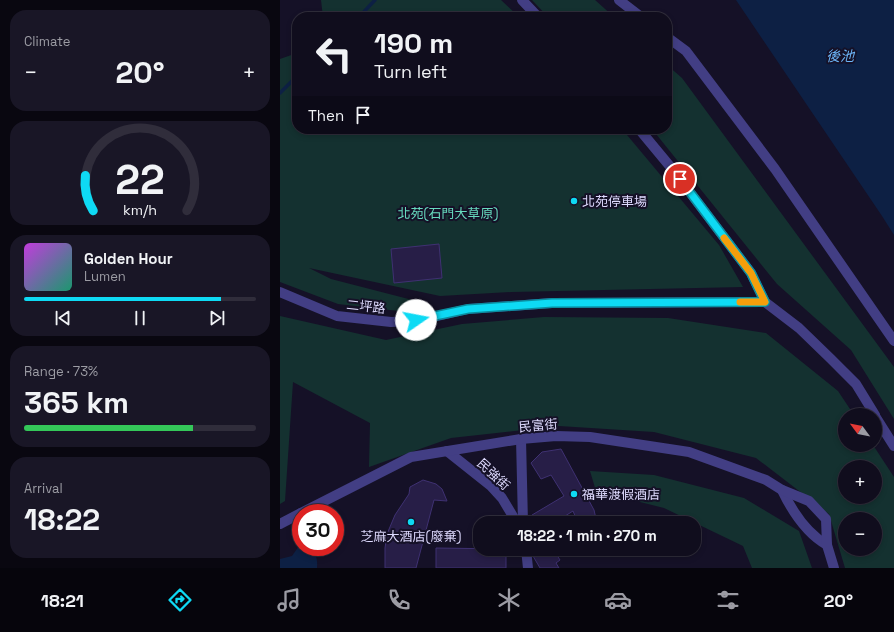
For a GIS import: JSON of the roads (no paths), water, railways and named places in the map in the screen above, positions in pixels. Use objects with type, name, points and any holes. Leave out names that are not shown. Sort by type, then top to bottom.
[{"type":"street","points":[[522,0],[533,12]]},
{"type":"street","points":[[619,0],[635,12]]},
{"type":"street","points":[[672,41],[686,51],[775,169],[894,341]]},
{"type":"street","points":[[643,134],[673,170],[751,273],[765,302],[799,328],[856,384],[871,408]]},
{"type":"street","name":"二坪路","points":[[280,292],[337,316],[391,322],[416,320],[468,309],[552,303],[765,302]]},
{"type":"street","points":[[882,426],[894,446]]},
{"type":"street","name":"民富街","points":[[318,504],[411,456],[521,439],[556,436],[590,437],[689,452],[752,474],[782,490],[809,501],[826,519],[827,545],[834,568]]},
{"type":"street","points":[[521,439],[523,516]]},
{"type":"street","name":"民強街","points":[[447,450],[491,486],[502,498],[513,516]]},
{"type":"street","points":[[782,490],[791,509],[816,539],[827,545]]},
{"type":"street","name":"民富街","points":[[280,524],[292,518]]},
{"type":"street","points":[[527,556],[528,568]]},
{"type":"water","name":"後池","points":[[736,0],[894,0],[894,235],[882,216]]},
{"type":"water","points":[[292,556],[316,556],[317,568],[280,568],[280,559]]},
{"type":"waterway","points":[[364,12],[375,0]]},
{"type":"waterway","points":[[280,93],[292,81]]},
{"type":"place","name":"北苑停車場","points":[[574,201]]},
{"type":"place","name":"福華渡假酒店","points":[[574,494]]},
{"type":"place","name":"芝麻大酒店(廢棄)","points":[[411,522]]},
{"type":"park label","name":"北苑(石門大草原)","points":[[448,213]]}]
